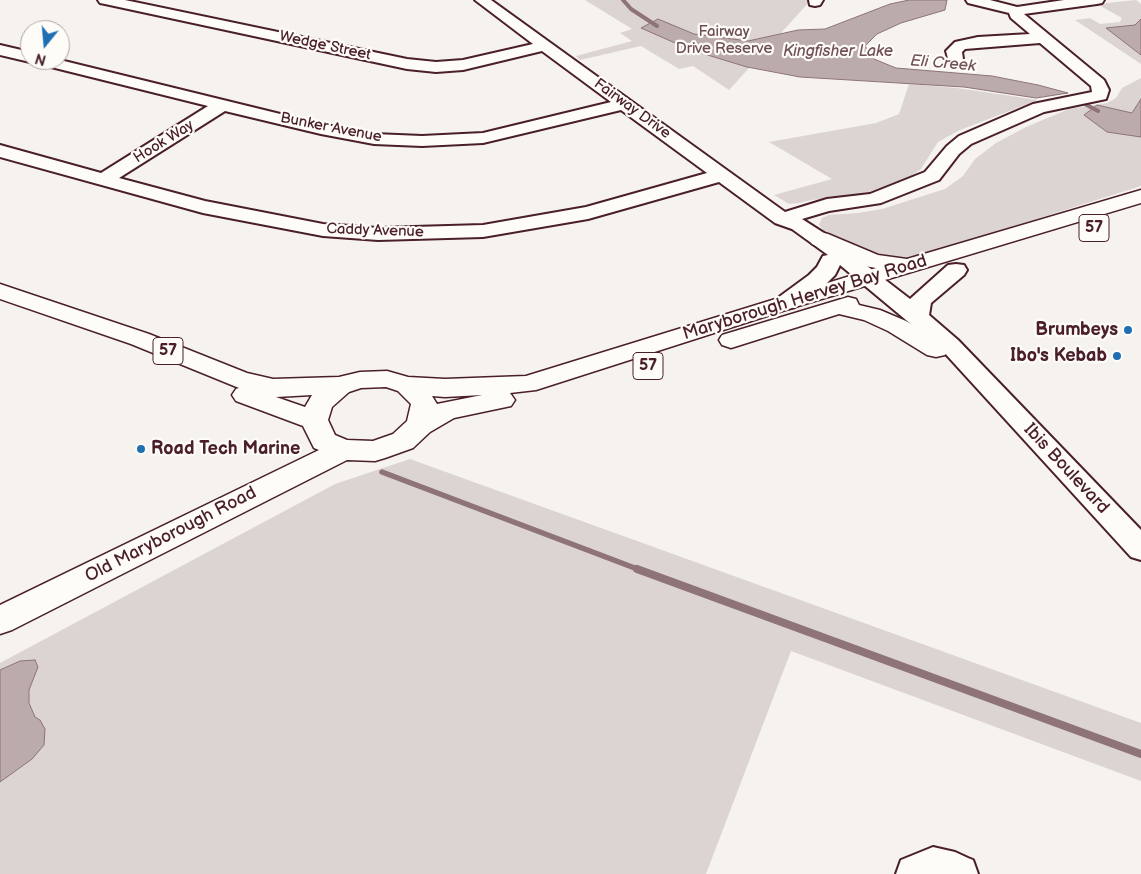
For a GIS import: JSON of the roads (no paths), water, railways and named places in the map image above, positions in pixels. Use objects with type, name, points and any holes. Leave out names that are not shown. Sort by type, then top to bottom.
[{"type":"main road","name":"Maryborough Hervey Bay Road","points":[[420,425],[447,410],[479,403],[555,393],[626,373],[838,307],[915,265],[1141,196]]},
{"type":"main road","name":"Maryborough Hervey Bay Road","points":[[407,384],[445,388],[527,384],[787,302],[956,270],[1141,214]]},
{"type":"main road","points":[[820,239],[873,261],[915,265]]},
{"type":"main road","name":"57","points":[[0,291],[140,339],[240,380],[273,388],[340,386],[360,380],[387,379],[407,384]]},
{"type":"main road","points":[[838,307],[872,315],[897,326],[936,349]]},
{"type":"main road","name":"57","points":[[0,311],[314,420]]},
{"type":"main road","points":[[407,384],[419,395],[424,404],[420,425]]},
{"type":"main road","name":"57","points":[[340,386],[320,402],[314,420],[324,441],[343,450],[375,451],[403,441],[420,425]]},
{"type":"main road","name":"Old Maryborough Road","points":[[0,620],[343,450]]},
{"type":"street","name":"Wedge Street","points":[[105,0],[408,64],[436,67],[463,65],[545,46]]},
{"type":"street","name":"Fairway Drive","points":[[482,0],[723,174],[782,219],[799,225],[820,239],[872,287]]},
{"type":"street","points":[[973,0],[1018,11],[1097,0]]},
{"type":"street","points":[[782,219],[827,205],[874,199],[932,176],[953,150],[965,140],[1040,108],[1100,95],[1101,90],[1098,84],[1018,19],[1016,15],[1018,11]]},
{"type":"street","points":[[955,59],[954,51],[960,45],[1040,38]]},
{"type":"street","points":[[0,50],[20,55]]},
{"type":"street","name":"Bunker Avenue","points":[[70,67],[374,139],[422,141],[483,138],[624,104]]},
{"type":"street","name":"Hook Way","points":[[103,180],[224,104]]},
{"type":"street","name":"Caddy Avenue","points":[[0,151],[103,180],[222,210],[323,230],[378,234],[484,231],[588,213],[723,174]]},
{"type":"street","name":"Fairway Drive","points":[[782,219],[787,228],[872,287]]},
{"type":"street","points":[[787,302],[817,280],[827,270],[831,260]]},
{"type":"street","points":[[917,316],[920,301],[956,270]]},
{"type":"street","name":"Ibis Boulevard","points":[[872,287],[917,316],[950,345],[1139,544]]},
{"type":"street","name":"Ibis Boulevard","points":[[872,287],[936,349],[990,388]]},
{"type":"street","points":[[915,874],[933,866],[955,871],[959,874]]},
{"type":"water","name":"Kingfisher Lake","points":[[909,0],[947,0],[945,10],[901,23],[877,34],[865,46],[874,59],[896,68],[992,76],[1068,93],[1036,98],[964,87],[800,77],[747,67],[691,50],[641,28],[658,19],[694,34],[748,41],[798,30],[825,29],[890,4]]},
{"type":"water","points":[[1141,19],[1141,55],[1106,28],[1135,25]]},
{"type":"water","points":[[1141,99],[1141,137],[1107,132],[1084,115],[1097,105],[1132,113]]},
{"type":"water","points":[[35,660],[38,667],[29,690],[29,703],[35,717],[40,720],[45,729],[44,745],[32,759],[0,782],[0,670],[20,661]]},
{"type":"waterway","name":"Eli Creek","points":[[623,0],[631,9],[657,26]]},
{"type":"waterway","name":"Eli Creek","points":[[1083,103],[1098,111]]},
{"type":"waterway","points":[[382,472],[640,570]]},
{"type":"waterway","points":[[637,569],[1141,754]]},
{"type":"place","name":"Brumbeys","points":[[1128,330]]},
{"type":"place","name":"Ibo's Kebab","points":[[1117,356]]},
{"type":"place","name":"Road Tech Marine","points":[[141,449]]},
{"type":"park label","name":"Fairway Drive Reserve","points":[[724,40]]}]
